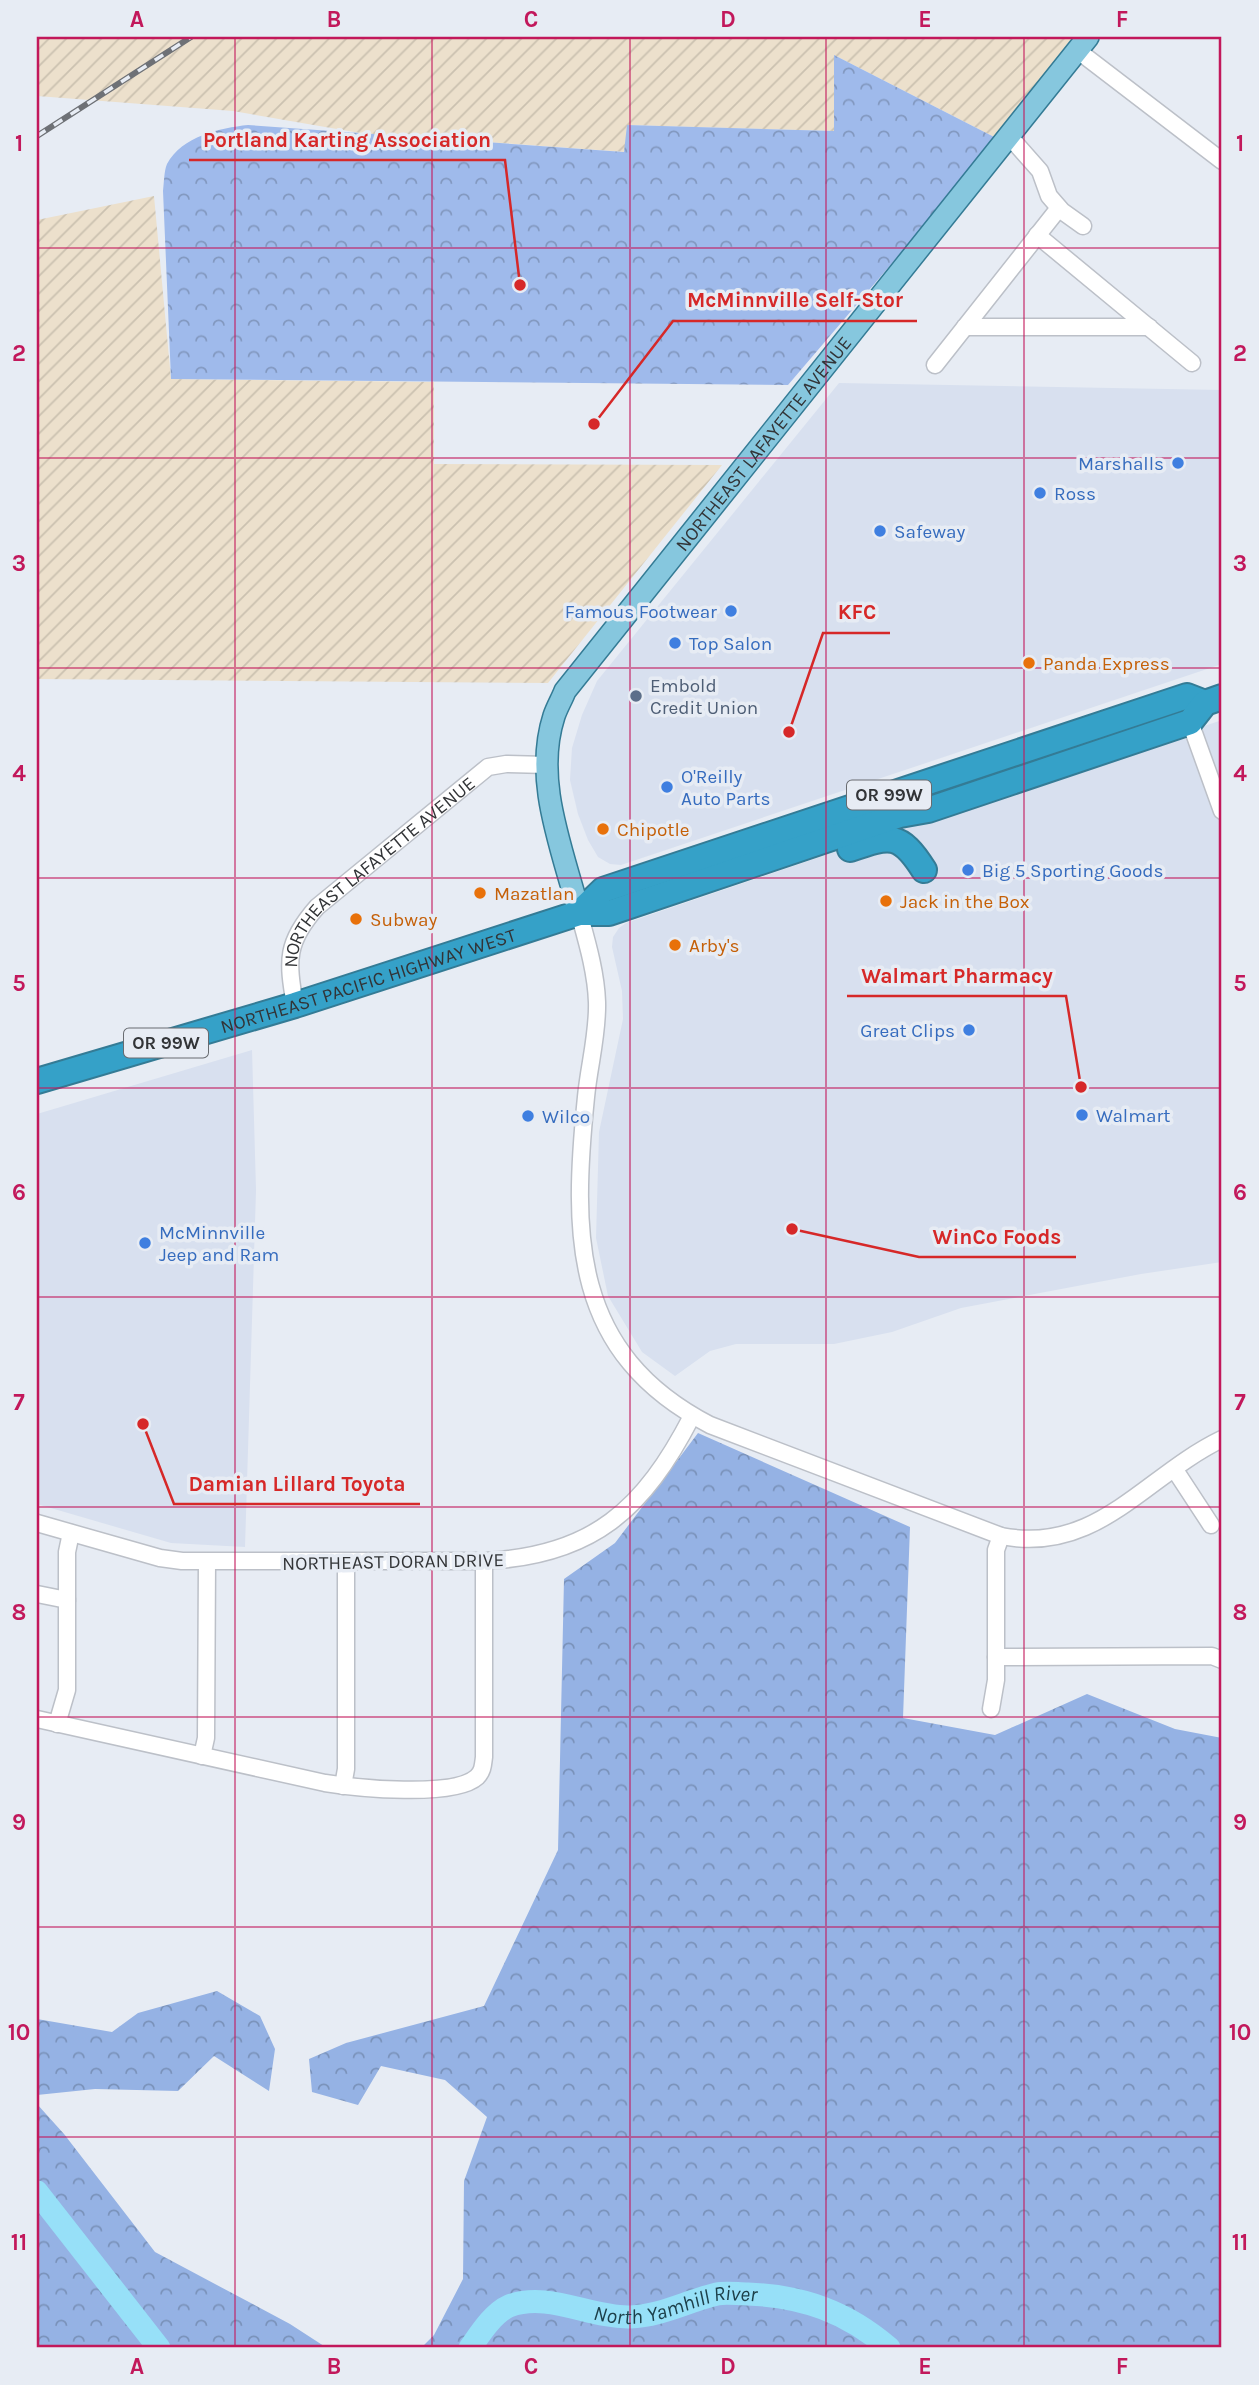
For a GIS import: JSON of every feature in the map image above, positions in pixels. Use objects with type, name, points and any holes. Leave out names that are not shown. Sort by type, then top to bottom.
[{"type":"highway","name":"NORTHEAST PACIFIC HIGHWAY WEST","points":[[579,913],[603,890],[1186,696],[1214,700]]},
{"type":"highway","name":"NORTHEAST PACIFIC HIGHWAY WEST","points":[[37,1081],[295,1005],[579,913],[609,913],[900,815],[928,810],[1190,722],[1214,700]]},
{"type":"highway","points":[[928,810],[942,790],[989,775],[1014,753]]},
{"type":"highway","points":[[769,859],[790,842],[892,807],[907,797],[911,787]]},
{"type":"highway","points":[[740,869],[798,865],[875,840],[888,839],[901,842],[912,850],[925,870]]},
{"type":"main road","name":"NORTHEAST LAFAYETTE AVENUE","points":[[579,913],[555,826],[547,765],[554,715],[565,691],[1082,43]]},
{"type":"street","points":[[1082,43],[1222,162]]},
{"type":"street","points":[[1009,136],[1040,172],[1049,196],[1059,208],[1083,226]]},
{"type":"street","points":[[935,365],[1059,208]]},
{"type":"street","points":[[1037,235],[1192,363]]},
{"type":"street","points":[[965,327],[1149,327]]},
{"type":"street","points":[[1190,722],[1222,811]]},
{"type":"street","name":"NORTHEAST LAFAYETTE AVENUE","points":[[295,1005],[290,978],[292,944],[317,907],[488,767],[506,764],[547,765]]},
{"type":"street","points":[[579,913],[597,999],[596,1031],[582,1135],[581,1223],[584,1250],[593,1296],[603,1322],[629,1363],[646,1382],[692,1416],[722,1429],[1001,1535],[1021,1540],[1052,1539],[1080,1530],[1103,1518],[1222,1439]]},
{"type":"street","name":"NORTHEAST DORAN DRIVE","points":[[37,1523],[160,1558],[207,1562],[484,1561],[531,1556],[561,1549],[599,1530],[637,1500],[664,1466],[692,1416]]},
{"type":"street","points":[[1175,1470],[1211,1525]]},
{"type":"street","points":[[57,1724],[67,1690],[67,1552],[71,1533]]},
{"type":"street","points":[[991,1709],[996,1680],[996,1550],[1001,1535]]},
{"type":"street","points":[[37,1719],[343,1786],[446,1788],[464,1785],[476,1778],[482,1770],[484,1757],[484,1561]]},
{"type":"street","points":[[202,1756],[206,1738],[207,1562]]},
{"type":"street","points":[[343,1786],[346,1769],[346,1562]]},
{"type":"street","points":[[37,1594],[67,1600]]},
{"type":"street","points":[[996,1657],[1212,1656],[1222,1660]]},
{"type":"shaded area","points":[[37,37],[1078,37],[998,139],[834,55],[834,131],[627,125],[625,152],[360,133],[233,111],[37,96]]},
{"type":"shaded area","points":[[154,196],[171,379],[434,382],[434,464],[722,465],[548,683],[37,679],[37,220]]},
{"type":"shaded area","points":[[839,383],[1222,390],[1222,664],[621,865],[610,864],[598,857],[588,840],[578,814],[570,780],[572,748],[582,715],[597,681]]},
{"type":"shaded area","points":[[1222,720],[1222,1262],[1141,1274],[961,1308],[892,1332],[834,1344],[736,1344],[710,1351],[675,1376],[642,1352],[608,1296],[596,1238],[599,1132],[623,1019],[622,991],[612,947],[613,937],[619,928],[626,923]]},
{"type":"shaded area","points":[[252,1050],[256,1190],[245,1547],[171,1543],[37,1504],[37,1114]]},
{"type":"green space","points":[[834,55],[998,139],[788,385],[171,379],[163,191],[167,164],[174,154],[192,140],[214,131],[248,125],[624,152],[627,125],[834,131]]},
{"type":"green space","points":[[698,1433],[910,1527],[903,1718],[995,1735],[1087,1694],[1175,1729],[1222,1738],[1222,2348],[421,2348],[434,2335],[463,2279],[464,2181],[487,2117],[445,2080],[381,2066],[358,2105],[312,2092],[309,2059],[346,2043],[484,2006],[558,1850],[564,1579],[615,1543]]},
{"type":"green space","points":[[217,1991],[260,2016],[275,2049],[269,2091],[214,2056],[178,2091],[95,2089],[37,2095],[37,2019],[112,2032],[138,2013]]},
{"type":"green space","points":[[37,2104],[64,2134],[155,2252],[290,2324],[327,2348],[37,2348]]},
{"type":"waterway","name":"North Yamhill River","points":[[37,2192],[159,2348]]},
{"type":"waterway","name":"North Yamhill River","points":[[470,2348],[487,2324],[498,2314],[509,2306],[524,2302],[554,2303],[600,2314],[630,2317],[652,2314],[728,2293],[768,2295],[806,2302],[857,2325],[889,2348]]},
{"type":"railway","points":[[37,136],[191,37]]},
{"type":"place","name":"Portland Karting Association","points":[[520,285]]},
{"type":"place","name":"McMinnville Self-Stor","points":[[594,424]]},
{"type":"place","name":"Marshalls","points":[[1178,463]]},
{"type":"place","name":"Ross","points":[[1040,493]]},
{"type":"place","name":"Safeway","points":[[880,531]]},
{"type":"place","name":"Famous Footwear","points":[[731,611]]},
{"type":"place","name":"Top Salon","points":[[675,643]]},
{"type":"place","name":"Panda Express","points":[[1029,663]]},
{"type":"place","name":"Embold Credit Union","points":[[636,696]]},
{"type":"place","name":"KFC","points":[[789,732]]},
{"type":"place","name":"O'Reilly Auto Parts","points":[[667,787]]},
{"type":"place","name":"Chipotle","points":[[603,829]]},
{"type":"place","name":"Big 5 Sporting Goods","points":[[968,870]]},
{"type":"place","name":"Mazatlan","points":[[480,893]]},
{"type":"place","name":"Jack in the Box","points":[[886,901]]},
{"type":"place","name":"Subway","points":[[356,919]]},
{"type":"place","name":"Arby's","points":[[675,945]]},
{"type":"place","name":"Great Clips","points":[[969,1030]]},
{"type":"place","name":"Walmart Pharmacy","points":[[1081,1087]]},
{"type":"place","name":"Walmart","points":[[1082,1115]]},
{"type":"place","name":"Wilco","points":[[528,1116]]},
{"type":"place","name":"WinCo Foods","points":[[792,1229]]},
{"type":"place","name":"McMinnville Jeep and Ram","points":[[145,1243]]},
{"type":"place","name":"Damian Lillard Toyota","points":[[143,1424]]}]
